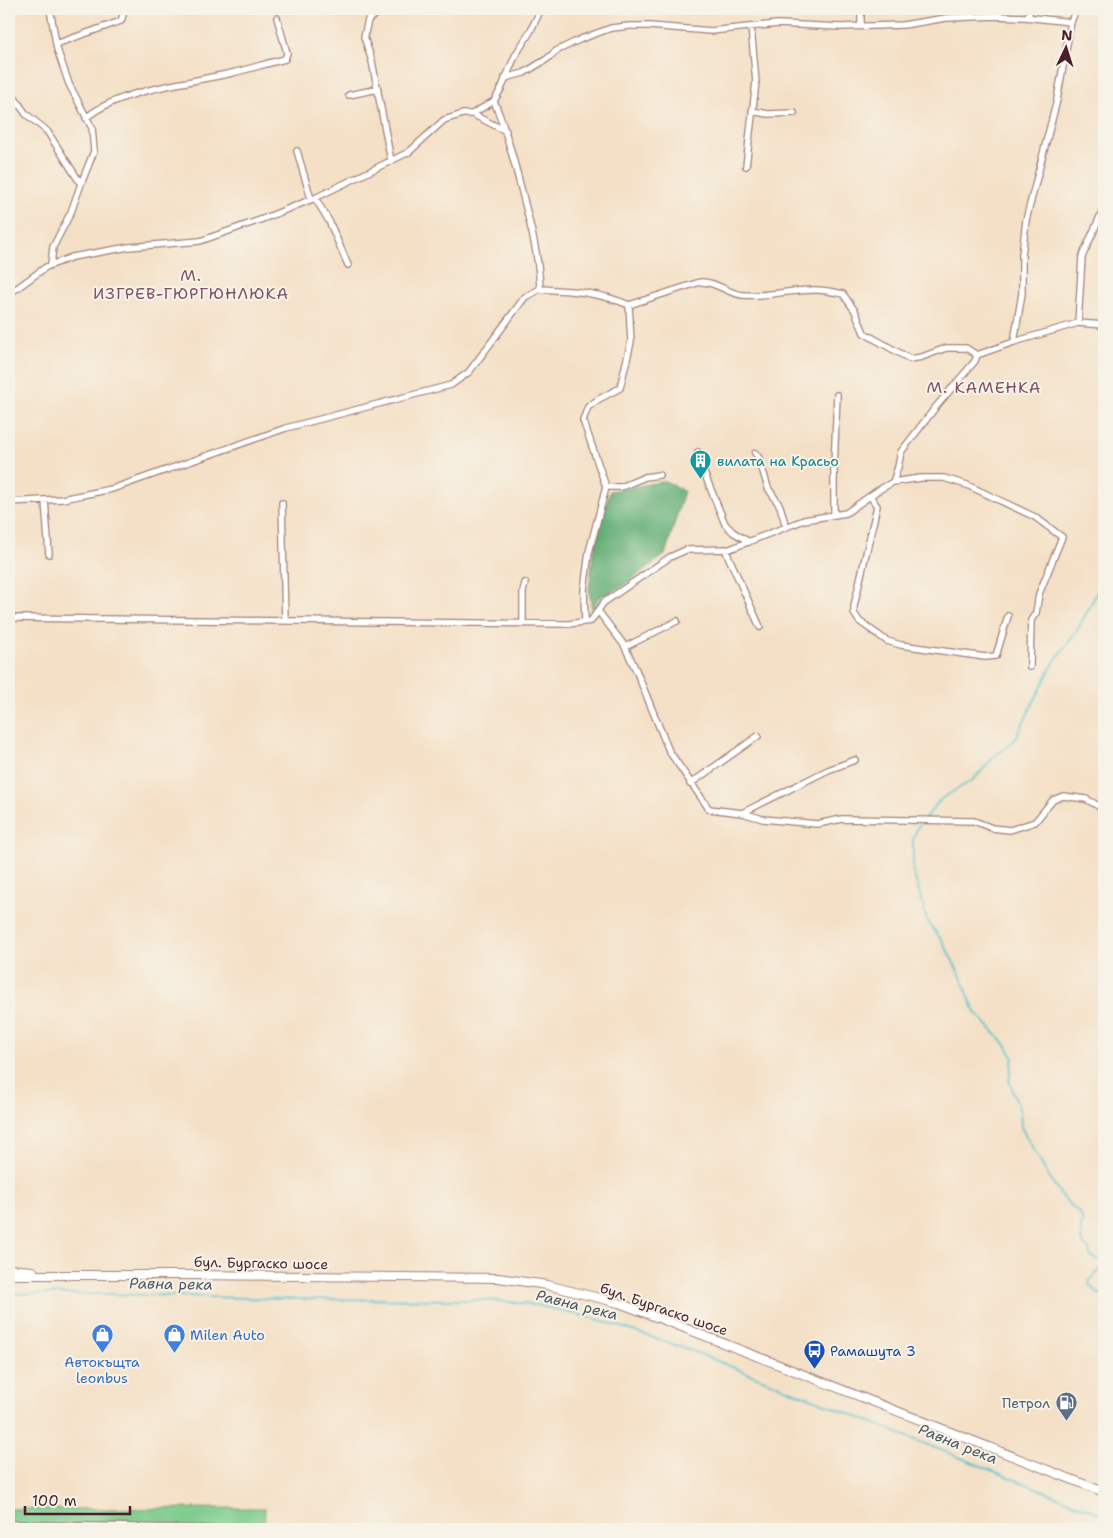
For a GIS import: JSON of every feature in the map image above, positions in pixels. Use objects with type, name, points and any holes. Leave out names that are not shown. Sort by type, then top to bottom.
[{"type":"main road","points":[[9,1269],[77,1274]]},
{"type":"main road","name":"бул. Бургаско шосе","points":[[9,1275],[498,1278],[547,1285],[619,1303],[1104,1492]]},
{"type":"street","points":[[50,9],[56,44],[69,84],[92,128],[94,151],[71,212],[53,247],[51,266]]},
{"type":"street","points":[[56,44],[121,21],[122,9]]},
{"type":"street","points":[[383,9],[368,20],[364,37],[378,88],[391,161]]},
{"type":"street","points":[[9,294],[51,266],[72,257],[129,247],[200,241],[260,220],[313,198],[409,152],[444,120],[464,114],[472,114],[486,107],[494,100],[502,87],[514,56],[530,32],[541,9]]},
{"type":"street","points":[[861,9],[861,25]]},
{"type":"street","points":[[1028,17],[1030,9]]},
{"type":"street","points":[[1014,342],[1022,293],[1022,255],[1026,220],[1057,100],[1071,22],[1076,9]]},
{"type":"street","points":[[506,78],[524,73],[556,51],[611,28],[650,26],[711,32],[778,24],[841,27],[904,25],[946,18],[1028,17],[1071,22]]},
{"type":"street","points":[[86,118],[97,109],[120,98],[234,73],[284,58],[287,53],[277,18]]},
{"type":"street","points":[[746,166],[756,82],[750,27]]},
{"type":"street","points":[[349,95],[378,88]]},
{"type":"street","points":[[9,90],[26,114],[47,131],[81,184]]},
{"type":"street","points":[[494,100],[506,131],[527,211],[539,270],[540,289]]},
{"type":"street","points":[[752,112],[794,114]]},
{"type":"street","points":[[472,114],[506,131]]},
{"type":"street","points":[[297,151],[313,198],[329,221],[348,265]]},
{"type":"street","points":[[1078,323],[1082,257],[1104,208]]},
{"type":"street","points":[[9,502],[62,499],[112,489],[286,428],[451,385],[469,372],[526,297],[540,289],[584,292],[611,298],[629,305],[700,282],[709,281],[741,295],[815,290],[829,291],[843,294],[855,311],[864,334],[910,359],[922,357],[946,348],[966,348],[977,355]]},
{"type":"street","points":[[585,622],[584,590],[589,552],[606,487],[583,420],[588,407],[599,398],[620,388],[631,342],[629,305]]},
{"type":"street","points":[[977,355],[1078,323],[1104,325]]},
{"type":"street","points":[[893,482],[901,452],[975,361],[977,355]]},
{"type":"street","points":[[834,514],[837,395]]},
{"type":"street","points":[[698,452],[704,475],[725,524],[733,532],[750,542]]},
{"type":"street","points":[[755,453],[759,458],[768,488],[780,506],[786,527]]},
{"type":"street","points":[[606,487],[621,487],[645,477],[659,475]]},
{"type":"street","points":[[9,618],[523,624],[585,622],[591,621],[603,603],[670,557],[686,550],[725,549],[750,542],[804,520],[846,513],[893,482],[921,478],[944,478],[967,485],[1035,518],[1062,537],[1039,594],[1036,612],[1031,620],[1030,666]]},
{"type":"street","points":[[870,496],[877,506],[854,606],[854,613],[859,621],[887,641],[902,645],[985,657],[996,656],[1008,616]]},
{"type":"street","points":[[45,500],[49,554]]},
{"type":"street","points":[[282,503],[285,621]]},
{"type":"street","points":[[725,549],[760,627]]},
{"type":"street","points":[[523,624],[523,592],[525,582]]},
{"type":"street","points":[[598,611],[625,646],[669,751],[709,810],[742,812],[763,819],[817,824],[842,819],[974,821],[992,828],[1010,830],[1034,822],[1053,800],[1063,796],[1086,799],[1104,809]]},
{"type":"street","points":[[625,646],[677,622]]},
{"type":"street","points":[[690,784],[758,736]]},
{"type":"street","points":[[742,812],[828,770],[855,760]]},
{"type":"street","points":[[9,1524],[78,1528],[212,1529]]},
{"type":"green space","points":[[665,481],[684,491],[665,555],[621,587],[598,598],[592,610],[589,590],[593,554],[610,491]]},
{"type":"green space","points":[[265,1508],[264,1529],[9,1529],[9,1509]]},
{"type":"waterway","points":[[1104,579],[1077,631],[1054,662],[1014,741],[994,757],[974,779],[941,799],[917,828],[913,840],[913,871],[927,920],[943,942],[962,979],[975,1012],[1006,1045],[1013,1057],[1009,1080],[1020,1111],[1021,1127],[1063,1198],[1080,1214],[1083,1221],[1081,1239],[1089,1249],[1090,1255],[1095,1259],[1104,1260]]},
{"type":"waterway","points":[[1104,1266],[1090,1280],[1089,1285],[1099,1294],[1104,1295]]},
{"type":"waterway","name":"Равна река","points":[[9,1294],[109,1294],[283,1299],[488,1300],[537,1305],[600,1320],[687,1349],[1104,1515]]},
{"type":"place","name":"вилата на Красьо","points":[[701,480]]},
{"type":"place","name":"Автокъщта leonbus","points":[[102,1353]]},
{"type":"place","name":"Milen Auto","points":[[174,1354]]},
{"type":"place","name":"Рамашута 3","points":[[814,1370]]},
{"type":"place","name":"Петрол","points":[[1066,1422]]},
{"type":"district","name":"М. ИЗГРЕВ-ГЮРГЮНЛЮКА","points":[[191,284]]},
{"type":"district","name":"М. КАМЕНКА","points":[[984,387]]}]
